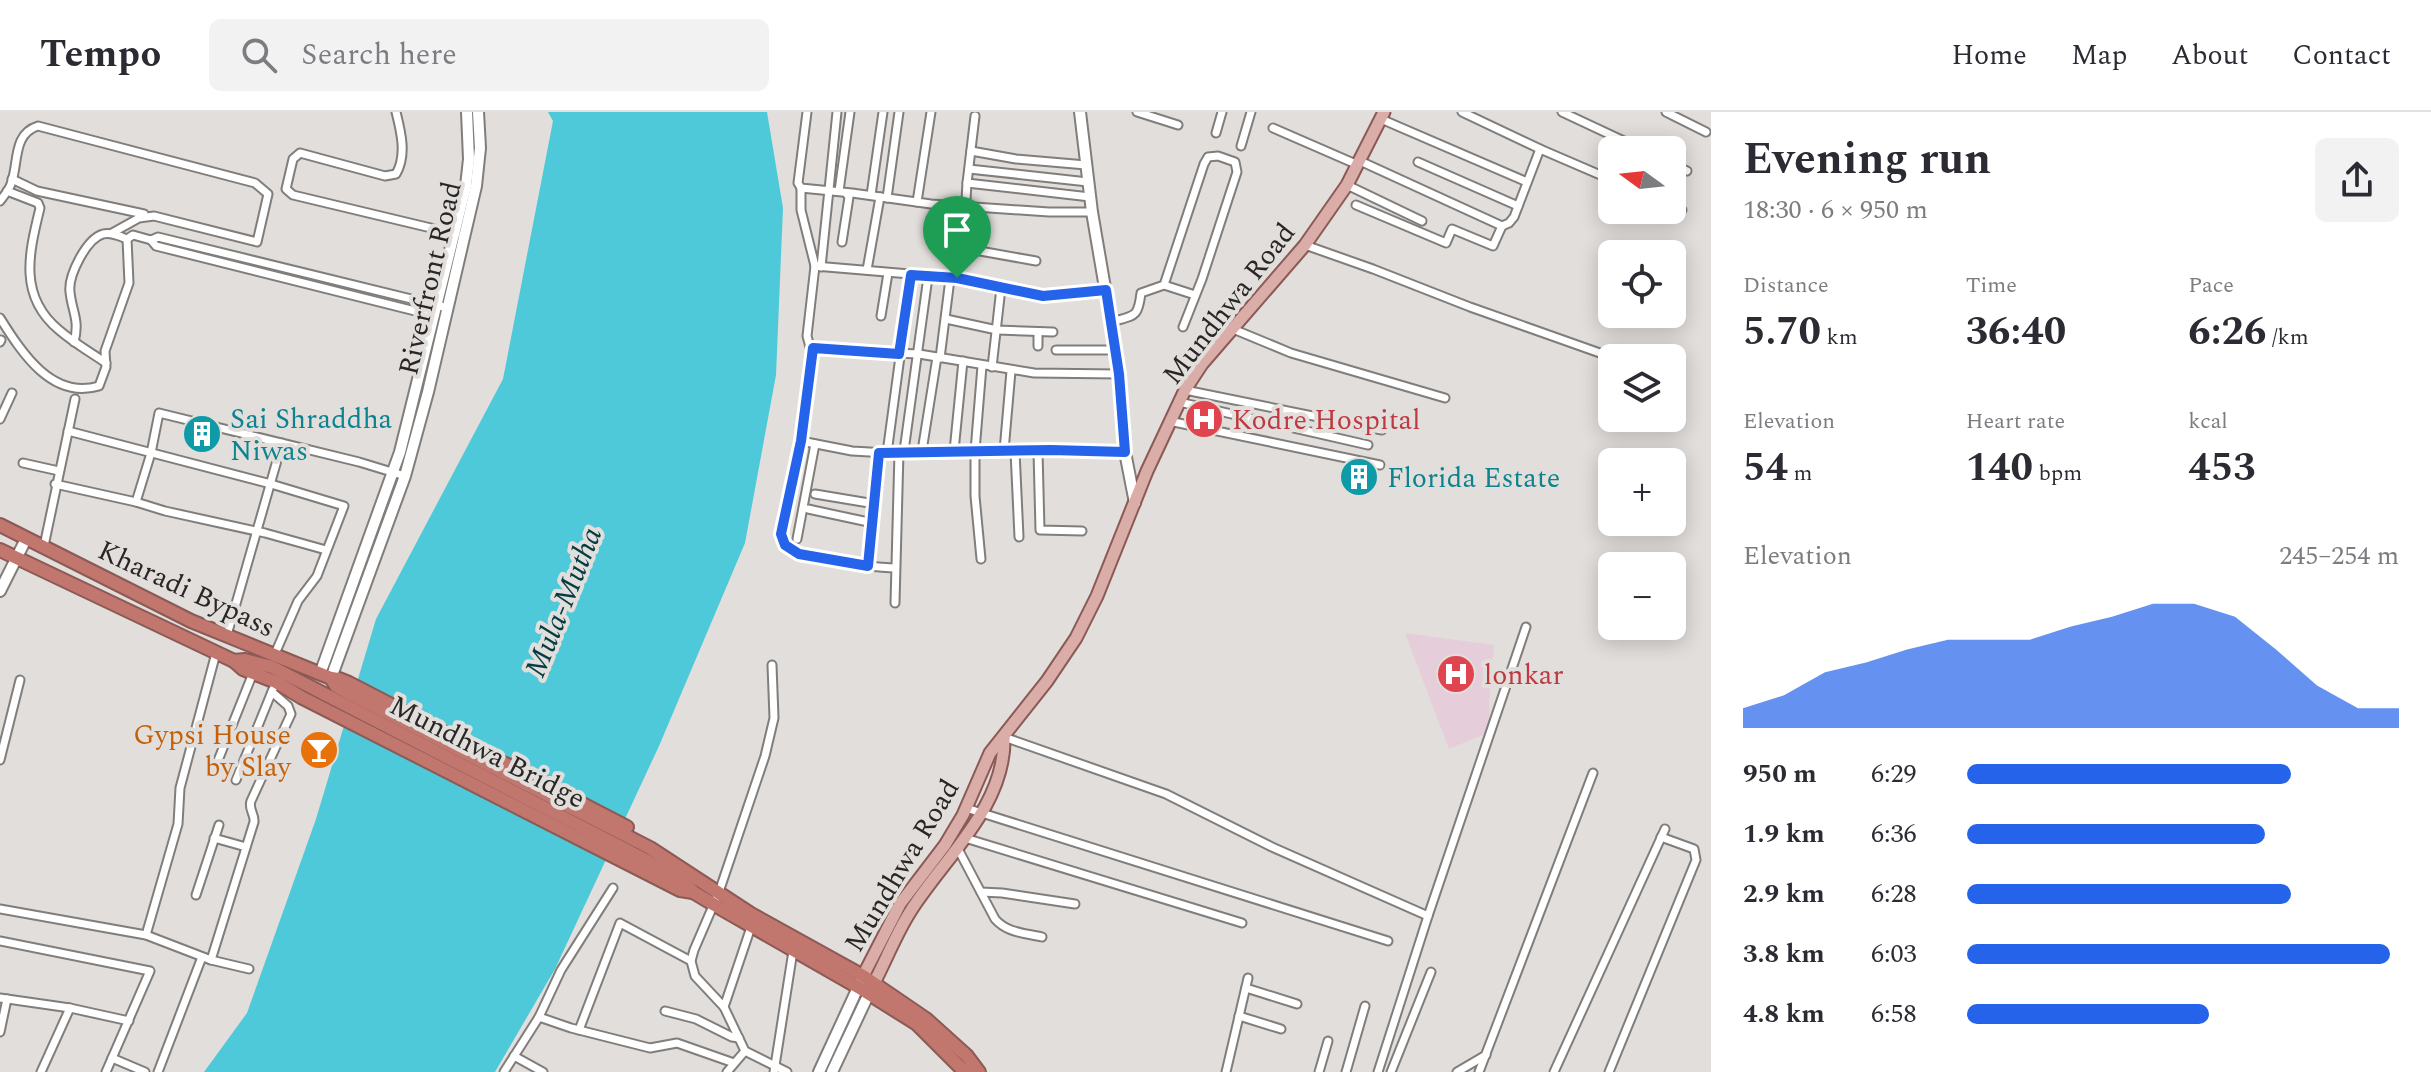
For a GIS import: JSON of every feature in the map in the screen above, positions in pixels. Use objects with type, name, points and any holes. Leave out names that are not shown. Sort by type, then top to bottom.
[{"type":"highway","name":"Kharadi Bypass","points":[[0,525],[191,621],[339,679],[353,690],[646,854]]},
{"type":"highway","name":"Kharadi Bypass","points":[[0,550],[234,661],[245,660],[272,667],[306,692]]},
{"type":"highway","points":[[234,661],[274,687],[306,692]]},
{"type":"highway","name":"Mundhwa Bridge","points":[[306,692],[646,854]]},
{"type":"highway","points":[[646,854],[703,880],[716,898],[751,927],[793,951],[866,985],[917,1024],[965,1072]]},
{"type":"highway","points":[[646,854],[685,882],[693,892],[716,898],[751,914],[926,1019],[967,1056],[979,1072]]},
{"type":"main road","name":"Mundhwa Road","points":[[866,985],[900,904],[945,845],[966,808],[990,753],[1047,681],[1076,638],[1185,390],[1202,364],[1305,245],[1347,185],[1382,116]]},
{"type":"main road","name":"Mundhwa Road","points":[[866,985],[909,913],[981,813],[1004,755],[1004,737]]},
{"type":"street","points":[[396,112],[402,149],[396,174],[385,176],[298,153],[293,159],[286,189],[293,195],[460,234]]},
{"type":"street","name":"Riverfront Road","points":[[460,234],[469,159],[467,112]]},
{"type":"street","name":"Riverfront Road","points":[[325,676],[400,474],[460,234],[476,186],[480,148],[478,112]]},
{"type":"street","points":[[807,112],[798,183],[801,188],[801,210],[818,267]]},
{"type":"street","points":[[837,112],[807,336],[807,342],[813,348],[919,354],[1034,373],[1119,374]]},
{"type":"street","points":[[843,192],[850,112]]},
{"type":"street","points":[[867,270],[874,244],[879,197],[883,112]]},
{"type":"street","points":[[879,197],[899,112]]},
{"type":"street","points":[[917,202],[931,112]]},
{"type":"street","points":[[1080,112],[1092,212],[1116,350],[1125,452],[1135,505]]},
{"type":"street","points":[[1137,112],[1178,125]]},
{"type":"street","points":[[1216,133],[1222,112]]},
{"type":"street","points":[[1241,146],[1251,112]]},
{"type":"street","points":[[1462,112],[1478,115],[1540,149],[1598,174]]},
{"type":"street","points":[[1562,112],[1613,136]]},
{"type":"street","points":[[1666,112],[1706,132]]},
{"type":"street","points":[[922,451],[938,357],[963,248],[975,116]]},
{"type":"street","points":[[1382,116],[1527,182]]},
{"type":"street","points":[[0,201],[12,179],[23,134],[38,126],[255,183],[268,194],[257,242],[37,191],[12,179]]},
{"type":"street","points":[[1273,128],[1502,226]]},
{"type":"street","points":[[835,129],[848,131]]},
{"type":"street","points":[[1356,205],[1446,243],[1452,229],[1493,246],[1502,226],[1509,223],[1518,206],[1540,149]]},
{"type":"street","points":[[971,151],[1016,159],[1086,165]]},
{"type":"street","points":[[1164,285],[1208,157],[1218,156],[1235,162],[1237,172],[1183,327]]},
{"type":"street","points":[[1418,162],[1518,206]]},
{"type":"street","points":[[969,169],[1088,182]]},
{"type":"street","points":[[967,183],[1090,197]]},
{"type":"street","points":[[1347,185],[1422,221]]},
{"type":"street","points":[[801,188],[966,207],[1092,212]]},
{"type":"street","points":[[7,191],[38,203],[40,208],[29,259],[30,279],[46,317],[57,329],[106,363]]},
{"type":"street","points":[[842,242],[849,197],[843,192]]},
{"type":"street","points":[[74,342],[78,327],[69,289],[75,267],[86,247],[100,234],[112,233],[139,218],[154,216]]},
{"type":"street","points":[[112,233],[127,239]]},
{"type":"street","points":[[127,239],[133,235],[151,240],[156,246],[246,269],[441,312]]},
{"type":"street","points":[[151,240],[158,237],[247,259],[441,312]]},
{"type":"street","points":[[0,318],[21,352],[53,382],[67,388],[85,390],[99,386],[106,363],[105,351],[129,283],[127,239]]},
{"type":"street","points":[[1305,245],[1598,352]]},
{"type":"street","points":[[963,248],[1036,261]]},
{"type":"street","points":[[246,269],[247,259]]},
{"type":"street","points":[[818,267],[954,278],[1043,296],[1106,290]]},
{"type":"street","points":[[881,316],[888,273]]},
{"type":"street","points":[[868,566],[911,275]]},
{"type":"street","points":[[895,603],[894,568],[902,452],[919,354],[928,277]]},
{"type":"street","points":[[1111,322],[1135,315],[1140,310],[1141,293],[1164,285],[1195,295]]},
{"type":"street","points":[[992,367],[1001,288]]},
{"type":"street","points":[[946,319],[997,330],[1053,332]]},
{"type":"street","points":[[1233,329],[1291,353],[1445,398]]},
{"type":"street","points":[[1038,332],[1038,346]]},
{"type":"street","points":[[813,348],[801,441],[781,534],[785,545],[799,554],[894,568]]},
{"type":"street","points":[[1056,350],[1116,350]]},
{"type":"street","points":[[954,451],[963,361]]},
{"type":"street","points":[[981,559],[975,496],[975,451],[982,366]]},
{"type":"street","points":[[1004,451],[1011,371]]},
{"type":"street","points":[[1185,390],[1382,430]]},
{"type":"street","points":[[0,419],[12,393]]},
{"type":"street","points":[[44,546],[75,399]]},
{"type":"street","points":[[1179,402],[1368,445]]},
{"type":"street","points":[[136,502],[159,413],[400,474]]},
{"type":"street","points":[[1169,421],[1380,465]]},
{"type":"street","points":[[68,431],[344,506],[317,576],[298,601],[274,656]]},
{"type":"street","points":[[801,441],[852,451],[883,453],[1125,452]]},
{"type":"street","points":[[227,635],[282,443]]},
{"type":"street","points":[[797,539],[815,444]]},
{"type":"street","points":[[1015,451],[1019,537]]},
{"type":"street","points":[[1038,451],[1040,530],[1082,531]]},
{"type":"street","points":[[23,463],[59,471]]},
{"type":"street","points":[[55,484],[326,550]]},
{"type":"street","points":[[815,494],[875,504]]},
{"type":"street","points":[[808,509],[873,523]]},
{"type":"street","points":[[0,591],[26,539]]},
{"type":"street","points":[[1378,1072],[1526,627]]},
{"type":"street","points":[[146,935],[178,824],[180,788],[216,653]]},
{"type":"street","points":[[772,665],[774,718],[765,756],[691,961],[695,976],[724,1007],[745,1051],[774,1070],[787,1072]]},
{"type":"street","points":[[215,768],[253,673]]},
{"type":"street","points":[[0,760],[20,680]]},
{"type":"street","points":[[236,780],[274,687]]},
{"type":"street","points":[[158,1072],[207,958],[246,847],[255,818],[250,803],[291,714],[274,687]]},
{"type":"street","points":[[0,719],[9,721]]},
{"type":"street","points":[[1004,737],[1166,794],[1272,847],[1428,916]]},
{"type":"street","points":[[1479,1072],[1593,773]]},
{"type":"street","points":[[966,808],[1388,941]]},
{"type":"street","points":[[196,895],[219,825]]},
{"type":"street","points":[[1554,1072],[1663,833],[1694,849],[1696,860],[1609,1072]]},
{"type":"street","points":[[214,838],[246,847]]},
{"type":"street","points":[[961,843],[981,892],[1001,925],[1042,937]]},
{"type":"street","points":[[961,843],[1242,923]]},
{"type":"street","points":[[504,1072],[539,1017],[561,970],[613,888]]},
{"type":"street","points":[[981,892],[1075,904]]},
{"type":"street","points":[[0,909],[146,935],[207,958],[249,969]]},
{"type":"street","points":[[579,1030],[620,923],[691,961]]},
{"type":"street","points":[[724,1007],[751,927]]},
{"type":"street","points":[[0,941],[150,971],[106,1072]]},
{"type":"street","points":[[774,1070],[793,951]]},
{"type":"street","points":[[1391,1072],[1431,972]]},
{"type":"street","points":[[1226,1072],[1248,978]]},
{"type":"street","points":[[819,1072],[866,985]]},
{"type":"street","name":"Mundhwa Road","points":[[832,1072],[866,985]]},
{"type":"street","points":[[1246,988],[1297,1004]]},
{"type":"street","points":[[0,1032],[3,998],[129,1021]]},
{"type":"street","points":[[1346,1072],[1365,1006]]},
{"type":"street","points":[[41,1072],[70,1008]]},
{"type":"street","points":[[665,1011],[696,1019],[739,1038]]},
{"type":"street","points":[[1239,1016],[1281,1029]]},
{"type":"street","points":[[539,1017],[650,1048],[677,1043],[734,1063]]},
{"type":"street","points":[[1319,1072],[1328,1041]]},
{"type":"street","points":[[727,1072],[745,1051]]},
{"type":"street","points":[[1457,1072],[1486,1055]]},
{"type":"street","points":[[514,1056],[543,1072]]},
{"type":"street","points":[[112,1058],[145,1072]]},
{"type":"shaded area","name":"lonkar","points":[[1405,633],[1494,645],[1490,732],[1449,749]]},
{"type":"water","name":"Mula-Mutha","points":[[548,112],[767,112],[783,208],[776,375],[745,543],[659,746],[555,969],[495,1072],[204,1072],[247,1013],[316,819],[376,619],[503,379],[553,121]]},
{"type":"place","name":"Kodre Hospital","points":[[1204,419]]},
{"type":"place","name":"Sai Shraddha Niwas","points":[[202,434]]},
{"type":"place","name":"Florida Estate","points":[[1359,477]]},
{"type":"place","name":"lonkar","points":[[1456,674]]},
{"type":"place","name":"Gypsi House by Slay","points":[[319,750]]},
{"type":"route","points":[[911,275],[957,278],[1043,296],[1106,290],[1119,374],[1125,452],[879,453],[868,566],[791,550],[785,545],[781,534],[807,407],[813,348],[899,354],[911,275]]}]
